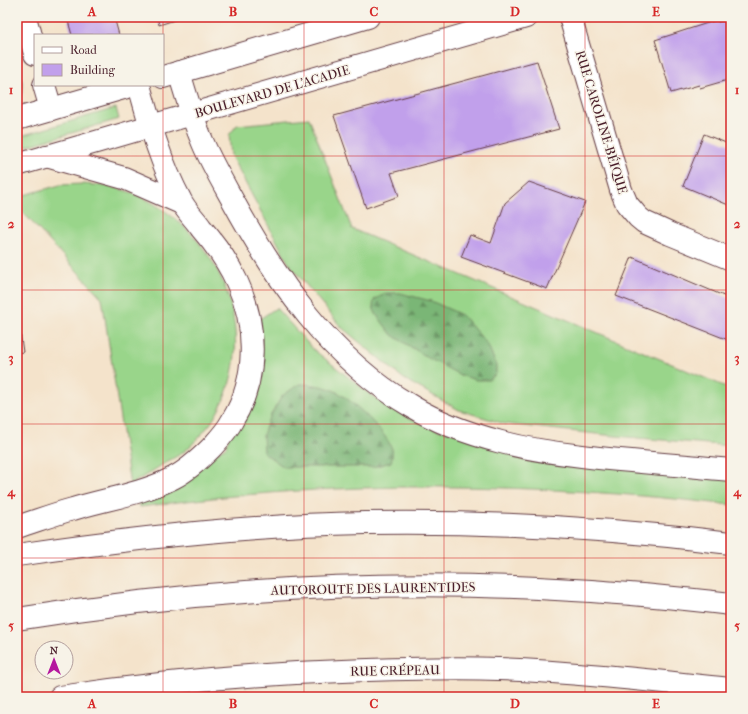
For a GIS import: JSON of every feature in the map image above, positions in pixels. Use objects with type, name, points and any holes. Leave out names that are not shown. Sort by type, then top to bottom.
[{"type":"main road","points":[[24,17],[34,51]]},
{"type":"main road","points":[[368,17],[171,74],[192,114],[203,143],[218,172],[255,240],[285,287],[315,324],[346,356],[377,382],[410,406],[448,425],[482,437],[522,447],[603,459],[731,470]]},
{"type":"main road","name":"BOULEVARD DE L'ACADIE","points":[[17,165],[526,17]]},
{"type":"main road","name":"RUE CAROLINE-BÉIQUE","points":[[570,17],[621,190],[627,204],[644,222],[731,259]]},
{"type":"main road","points":[[44,86],[51,109]]},
{"type":"main road","points":[[17,119],[131,86]]},
{"type":"main road","points":[[17,527],[73,509],[132,494],[174,478],[207,453],[221,437],[235,416],[246,389],[252,357],[252,336],[247,310],[237,282],[218,249],[181,203],[164,164],[139,86]]},
{"type":"main road","points":[[46,156],[124,178],[181,203]]},
{"type":"main road","points":[[17,555],[175,535],[364,523],[528,526],[608,530],[731,542]]},
{"type":"main road","name":"AUTOROUTE DES LAURENTIDES","points":[[17,619],[170,598],[269,590],[360,587],[453,586],[554,589],[654,596],[731,604]]},
{"type":"main road","name":"RUE CRÉPEAU","points":[[60,697],[110,689],[216,678],[401,668],[498,669],[612,677],[731,689]]},
{"type":"green space","points":[[17,66],[23,87],[17,98]]},
{"type":"green space","points":[[116,108],[119,119],[17,149],[17,137]]},
{"type":"green space","points":[[309,118],[352,229],[731,389],[731,446],[615,436],[505,424],[459,410],[404,379],[341,327],[289,264],[231,156],[229,135],[237,125]]},
{"type":"green space","points":[[82,184],[109,187],[135,194],[166,212],[192,234],[212,261],[227,292],[234,324],[235,357],[227,391],[211,423],[186,450],[130,485],[102,298],[17,206],[17,197],[60,185]]},
{"type":"green space","points":[[386,293],[400,293],[431,301],[462,315],[488,345],[496,365],[496,374],[489,380],[476,380],[460,375],[430,359],[392,335],[376,314],[373,307],[374,300]]},
{"type":"green space","points":[[276,308],[314,350],[376,399],[407,417],[438,430],[731,477],[731,505],[657,497],[584,492],[510,488],[436,487],[361,488],[287,492],[214,498],[140,507],[139,499],[226,447],[258,320]]},
{"type":"green space","points":[[299,384],[314,385],[330,389],[339,393],[353,404],[377,426],[389,442],[392,449],[391,462],[373,467],[284,467],[264,453],[263,435],[268,420],[282,396]]},
{"type":"building","points":[[68,17],[114,17],[119,34],[72,34],[68,21],[70,22]]},
{"type":"building","points":[[157,17],[184,17],[159,25]]},
{"type":"building","points":[[731,18],[731,79],[700,88],[699,85],[671,93],[655,40],[717,20],[718,22]]},
{"type":"building","points":[[537,61],[559,129],[391,173],[399,196],[366,208],[334,116]]},
{"type":"building","points":[[704,134],[731,145],[731,206],[683,186]]},
{"type":"building","points":[[529,182],[585,202],[547,289],[461,257],[470,235],[491,243],[505,203]]},
{"type":"building","points":[[632,257],[731,299],[731,341],[616,296]]},
{"type":"building","points":[[18,318],[23,352],[17,353],[17,319]]}]
